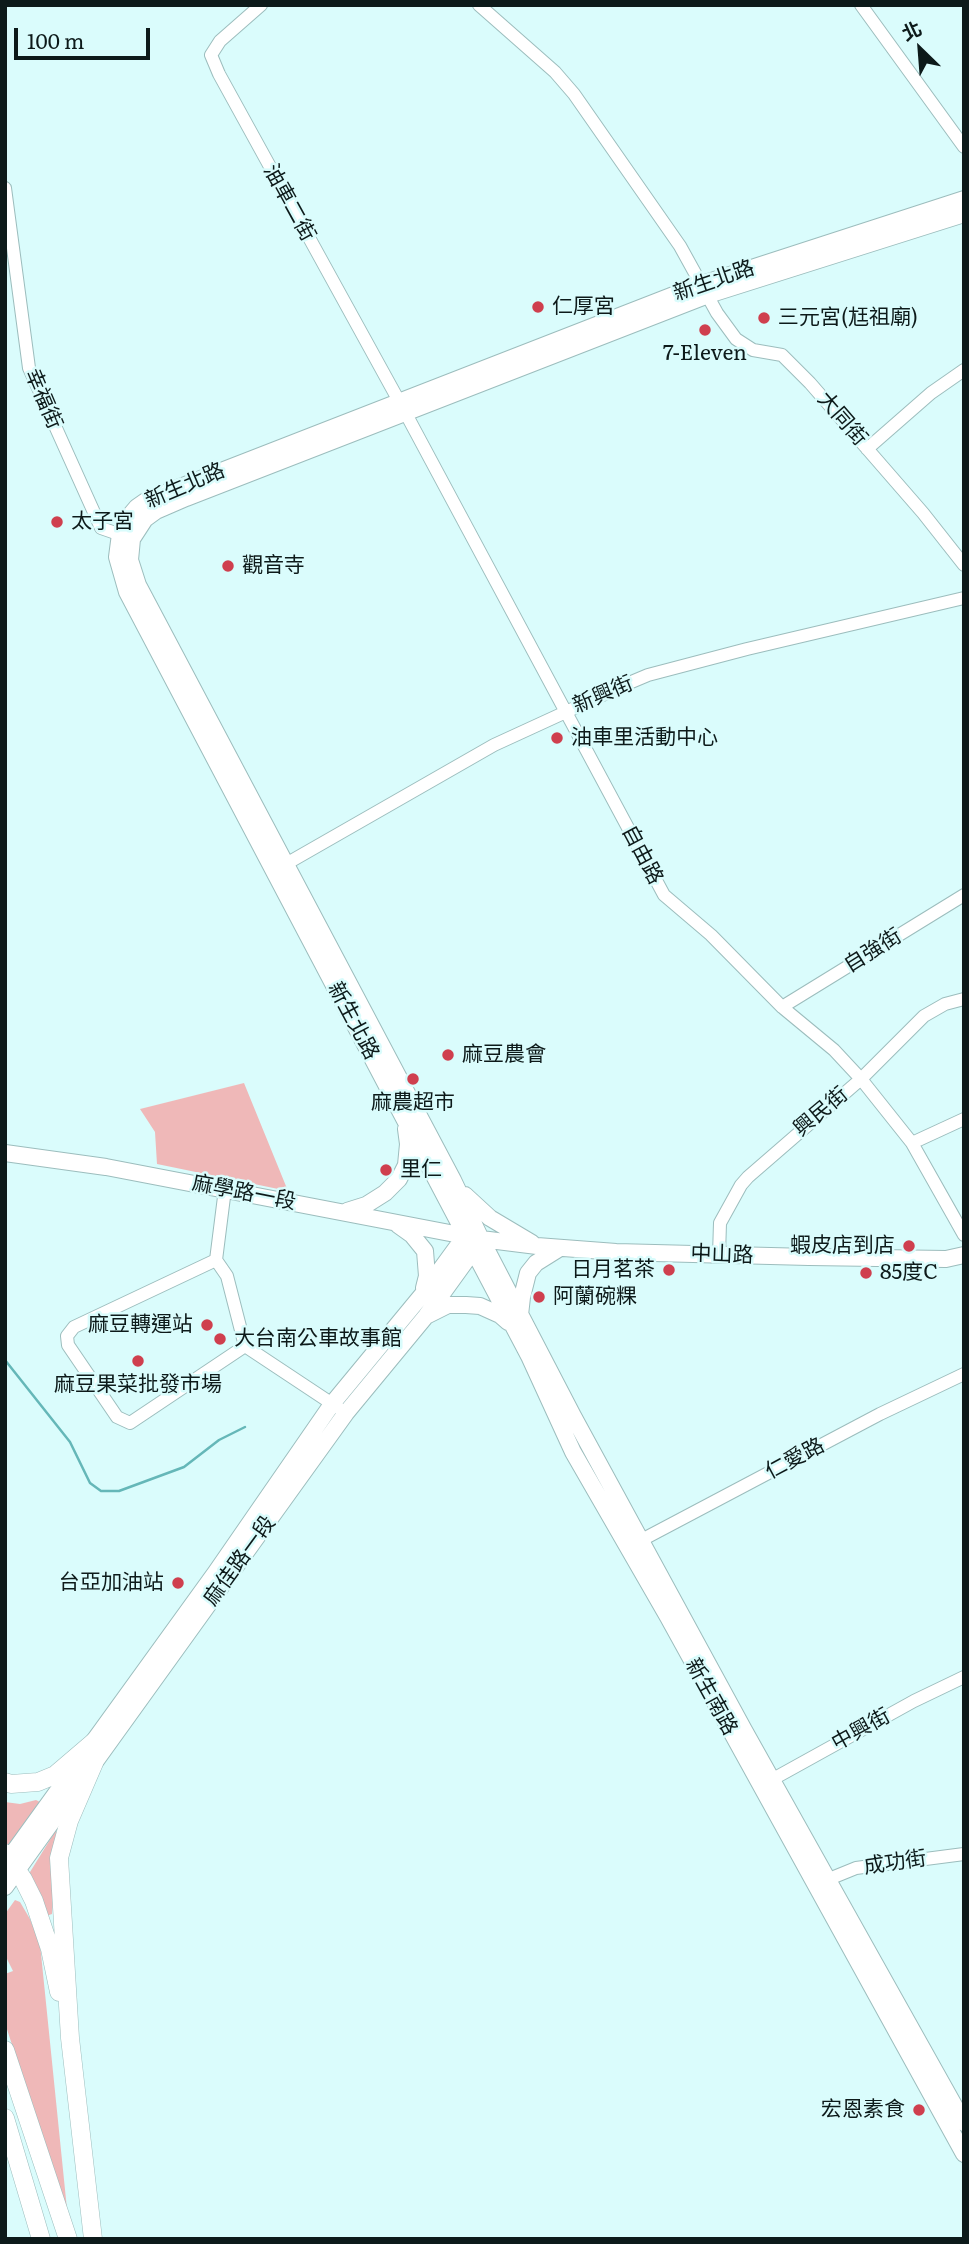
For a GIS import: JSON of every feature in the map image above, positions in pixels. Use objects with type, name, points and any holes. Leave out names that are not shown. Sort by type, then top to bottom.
[{"type":"highway","points":[[5,1782],[38,1782],[55,1775],[96,1740]]},
{"type":"highway","points":[[93,2239],[70,2038],[59,1858],[69,1821],[94,1763]]},
{"type":"highway","points":[[9,1862],[34,1901],[44,1927],[70,2038]]},
{"type":"highway","points":[[5,2050],[68,2239]]},
{"type":"highway","points":[[5,2118],[41,2239]]},
{"type":"main road","name":"新生北路","points":[[473,1242],[453,1180],[127,592],[117,557],[137,507],[147,500],[705,290],[964,199]]},
{"type":"main road","name":"新生北路","points":[[705,290],[964,214]]},
{"type":"main road","name":"新生北路","points":[[279,868],[405,1119],[473,1242]]},
{"type":"main road","points":[[344,1212],[376,1199],[399,1179],[405,1165],[408,1144],[405,1119]]},
{"type":"main road","name":"麻學路一段","points":[[5,1153],[225,1189],[393,1222],[473,1242]]},
{"type":"main road","points":[[453,1180],[474,1205],[490,1218],[537,1246]]},
{"type":"main road","points":[[393,1222],[412,1235],[425,1251],[427,1276],[422,1295]]},
{"type":"main road","name":"中山路","points":[[473,1242],[719,1255],[946,1259],[964,1255]]},
{"type":"main road","name":"麻佳路一段","points":[[5,1887],[9,1862],[96,1740],[422,1295],[473,1242]]},
{"type":"main road","name":"麻佳路一段","points":[[9,1862],[94,1763],[339,1409],[426,1316],[473,1242]]},
{"type":"main road","name":"新生南路","points":[[473,1242],[635,1544],[960,2123]]},
{"type":"main road","points":[[426,1316],[448,1305],[480,1306],[517,1321],[528,1273],[536,1263],[560,1248]]},
{"type":"main road","name":"新生南路","points":[[767,1782],[829,1879],[960,2123],[964,2154]]},
{"type":"street","name":"油車二街","points":[[261,5],[220,41],[211,55],[299,222],[402,406]]},
{"type":"street","name":"大同街","points":[[479,5],[555,72],[573,94],[680,246],[736,339],[753,350],[782,355],[810,383],[923,513],[964,565]]},
{"type":"street","points":[[861,5],[964,147]]},
{"type":"street","name":"幸福街","points":[[5,188],[29,368],[101,528],[126,537]]},
{"type":"street","points":[[867,449],[931,393],[964,370]]},
{"type":"street","name":"自由路","points":[[402,406],[664,895],[711,935],[782,1007],[834,1050],[860,1079],[912,1143],[964,1235]]},
{"type":"street","name":"新興街","points":[[279,868],[494,745],[648,676],[841,626],[964,598]]},
{"type":"street","name":"自強街","points":[[782,1007],[964,895]]},
{"type":"street","name":"興民街","points":[[719,1255],[720,1223],[741,1185],[860,1079],[925,1016],[945,1004],[964,999]]},
{"type":"street","points":[[912,1143],[964,1119]]},
{"type":"street","points":[[225,1189],[216,1260],[227,1276],[245,1346],[339,1409]]},
{"type":"street","points":[[216,1260],[74,1327],[67,1336],[68,1345],[117,1418],[130,1423],[245,1346]]},
{"type":"street","name":"仁愛路","points":[[635,1544],[880,1414],[964,1374]]},
{"type":"street","name":"中興街","points":[[767,1782],[964,1677]]},
{"type":"street","name":"成功街","points":[[829,1879],[856,1868],[964,1854]]},
{"type":"shaded area","points":[[244,1083],[288,1191],[157,1164],[155,1132],[140,1109]]},
{"type":"shaded area","points":[[36,1800],[40,1802],[5,1852],[5,1802],[20,1804]]},
{"type":"shaded area","points":[[56,1830],[58,1838],[52,1914],[46,1916],[22,1885]]},
{"type":"shaded area","points":[[15,1900],[20,1902],[30,1919],[40,1944],[68,2219],[5,2023],[5,1974],[13,1971],[5,1955],[5,1914]]},
{"type":"waterway","points":[[5,1360],[70,1442],[90,1483],[101,1491],[119,1491],[184,1467],[219,1440],[245,1427]]},
{"type":"place","name":"仁厚宮","points":[[538,307]]},
{"type":"place","name":"三元宮(尪祖廟)","points":[[764,318]]},
{"type":"place","name":"7-Eleven","points":[[705,330]]},
{"type":"place","name":"太子宮","points":[[57,522]]},
{"type":"place","name":"觀音寺","points":[[228,566]]},
{"type":"place","name":"油車里活動中心","points":[[557,738]]},
{"type":"place","name":"麻豆農會","points":[[448,1055]]},
{"type":"place","name":"麻農超市","points":[[413,1079]]},
{"type":"place","name":"里仁","points":[[386,1170]]},
{"type":"place","name":"蝦皮店到店","points":[[909,1246]]},
{"type":"place","name":"日月茗茶","points":[[669,1270]]},
{"type":"place","name":"85度C","points":[[866,1273]]},
{"type":"place","name":"阿蘭碗粿","points":[[539,1297]]},
{"type":"place","name":"麻豆轉運站","points":[[207,1325]]},
{"type":"place","name":"大台南公車故事館","points":[[220,1339]]},
{"type":"place","name":"麻豆果菜批發市場","points":[[138,1361]]},
{"type":"place","name":"台亞加油站","points":[[178,1583]]},
{"type":"place","name":"宏恩素食","points":[[919,2110]]}]
